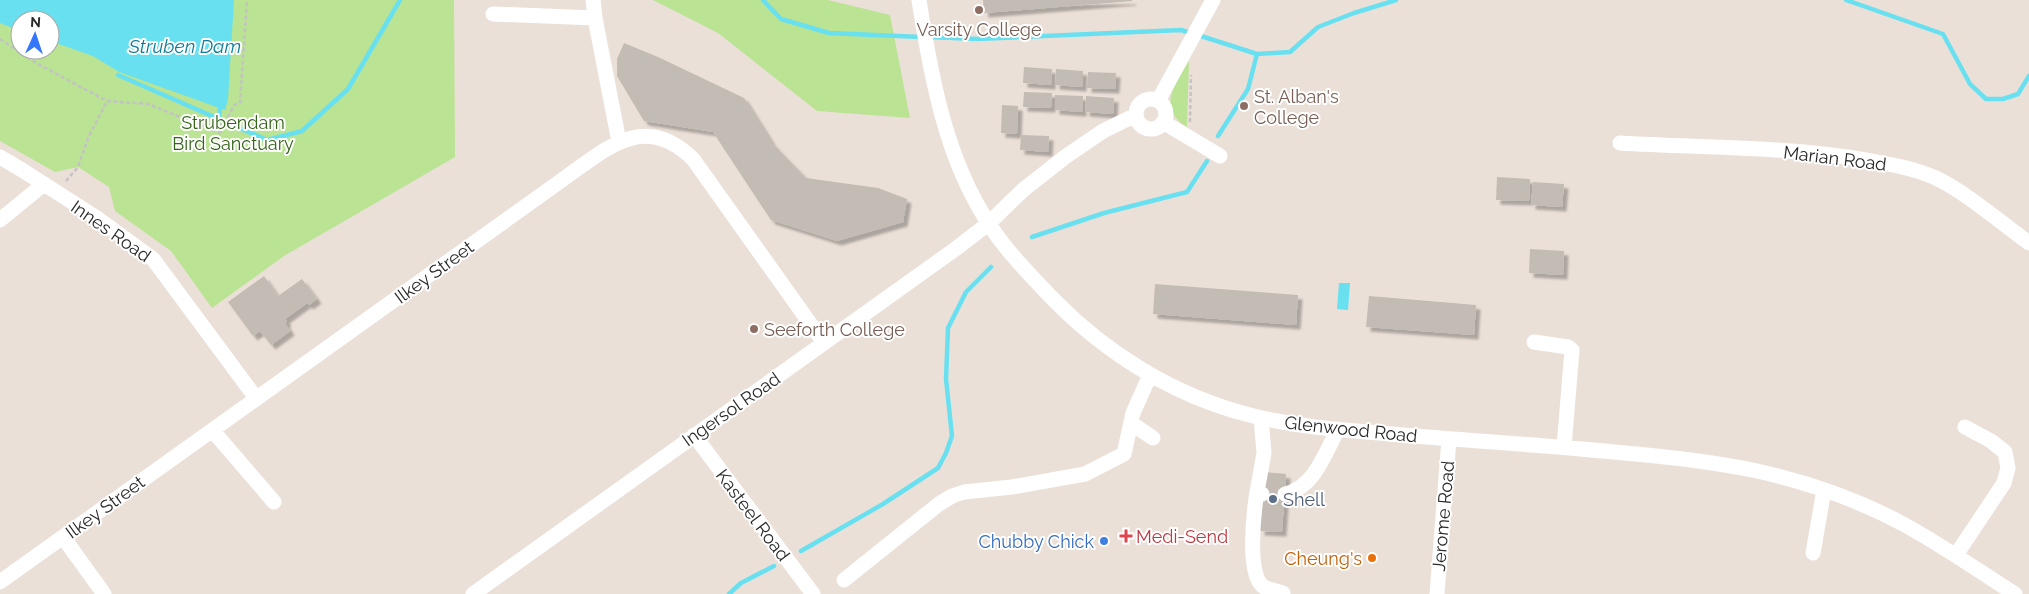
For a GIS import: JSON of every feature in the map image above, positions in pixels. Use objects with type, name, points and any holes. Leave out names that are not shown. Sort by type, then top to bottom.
[{"type":"street","points":[[593,0],[619,142]]},
{"type":"street","name":"Glenwood Road","points":[[919,0],[927,54],[946,128],[958,163],[988,224],[1044,290],[1071,317],[1130,363],[1150,375],[1209,402],[1260,418],[1449,439],[1650,455],[1737,467],[1786,478],[1824,490],[1901,523],[1956,555],[2015,594]]},
{"type":"street","points":[[1158,101],[1213,0]]},
{"type":"street","points":[[493,14],[595,18]]},
{"type":"street","points":[[1152,98],[1164,106],[1166,110],[1163,122],[1158,127],[1148,128],[1139,123],[1136,115],[1136,109],[1142,101],[1152,98]]},
{"type":"street","name":"Ingersol Road","points":[[473,594],[988,224],[1023,190],[1065,157],[1103,131],[1136,115]]},
{"type":"street","points":[[1163,122],[1220,156]]},
{"type":"street","name":"Ilkey Street","points":[[0,582],[588,162],[629,137],[659,138],[682,148],[693,159],[824,343]]},
{"type":"street","name":"Marian Road","points":[[1620,143],[1818,153],[1873,161],[1919,171],[1937,178],[1956,190],[2029,243]]},
{"type":"street","name":"Innes Road","points":[[0,157],[57,192],[153,259],[256,398]]},
{"type":"street","points":[[0,220],[44,184]]},
{"type":"street","points":[[1534,342],[1568,347],[1572,350],[1564,447]]},
{"type":"street","points":[[844,580],[939,504],[952,496],[964,492],[1012,487],[1085,474],[1124,454],[1137,404],[1150,375]]},
{"type":"street","points":[[1260,418],[1264,453],[1252,543],[1259,582],[1264,587],[1283,593]]},
{"type":"street","points":[[1131,423],[1153,438]]},
{"type":"street","points":[[1956,555],[2004,483],[2008,468],[2005,452],[1991,441],[1965,427]]},
{"type":"street","points":[[1285,494],[1297,490],[1310,480],[1338,428]]},
{"type":"street","points":[[213,431],[274,502]]},
{"type":"street","name":"Kasteel Road","points":[[694,435],[813,594]]},
{"type":"street","name":"Jerome Road","points":[[1437,594],[1449,439]]},
{"type":"street","points":[[1813,553],[1824,490]]},
{"type":"street","points":[[63,538],[104,594]]},
{"type":"street","name":"Glenwood Road","points":[[1992,579],[2009,594]]},
{"type":"path","points":[[0,39],[36,63],[107,101],[148,104],[220,133],[234,105],[240,103],[247,0]]},
{"type":"path","points":[[1190,74],[1190,130],[1193,140]]},
{"type":"path","points":[[57,192],[78,167],[88,138],[107,101]]},
{"type":"green space","name":"Strubendam Bird Sanctuary","points":[[0,0],[454,0],[455,157],[284,256],[212,308],[171,251],[115,211],[109,187],[78,167],[55,172],[0,141]]},
{"type":"green space","points":[[653,0],[828,0],[890,15],[910,118],[817,111],[718,33]]},
{"type":"green space","points":[[1189,61],[1187,127],[1172,112],[1170,104],[1174,87]]},
{"type":"water","name":"Struben Dam","points":[[0,0],[234,0],[228,99],[225,110],[119,72],[93,56],[60,44],[60,10],[10,10],[10,27],[0,23]]},
{"type":"water","points":[[1339,283],[1350,283],[1348,310],[1337,309]]},
{"type":"building","points":[[983,0],[1132,0],[1132,1],[984,13]]},
{"type":"building","points":[[624,43],[744,98],[772,143],[806,178],[878,188],[907,199],[903,222],[837,241],[771,220],[713,132],[644,121],[617,76],[617,59]]},
{"type":"building","points":[[1024,67],[1052,69],[1051,85],[1023,83]]},
{"type":"building","points":[[1056,69],[1083,71],[1082,87],[1055,85]]},
{"type":"building","points":[[1088,72],[1116,73],[1115,89],[1087,88]]},
{"type":"building","points":[[1024,92],[1052,93],[1051,108],[1023,107]]},
{"type":"building","points":[[1055,95],[1083,96],[1082,112],[1055,110]]},
{"type":"building","points":[[1086,96],[1114,98],[1113,114],[1085,112]]},
{"type":"building","points":[[1002,105],[1018,106],[1017,134],[1001,133]]},
{"type":"building","points":[[1021,135],[1049,136],[1048,152],[1020,150]]},
{"type":"building","points":[[1497,177],[1530,179],[1529,201],[1496,200]]},
{"type":"building","points":[[1533,182],[1564,184],[1562,207],[1531,205]]},
{"type":"building","points":[[1530,249],[1564,251],[1563,275],[1529,273]]},
{"type":"building","points":[[264,276],[278,296],[302,279],[317,299],[309,305],[307,303],[285,319],[287,322],[285,323],[290,331],[271,345],[260,331],[253,336],[228,302]]},
{"type":"building","points":[[1155,284],[1298,295],[1296,325],[1153,314]]},
{"type":"building","points":[[1369,296],[1476,305],[1474,335],[1366,327]]},
{"type":"building","points":[[1264,472],[1286,474],[1282,532],[1260,531]]},
{"type":"waterway","points":[[118,75],[267,140],[302,131],[348,89],[400,0]]},
{"type":"waterway","points":[[763,0],[781,19],[829,33],[921,37]]},
{"type":"waterway","points":[[1198,35],[1257,54],[1290,52],[1318,27],[1396,0]]},
{"type":"waterway","points":[[1846,0],[1943,34],[1970,84],[1986,99],[2003,99],[2018,94],[2029,76]]},
{"type":"waterway","points":[[929,37],[977,39],[1181,30],[1191,33]]},
{"type":"waterway","points":[[1218,136],[1248,89],[1257,54]]},
{"type":"waterway","points":[[219,119],[220,103]]},
{"type":"waterway","points":[[1032,237],[1104,213],[1187,192],[1207,161]]},
{"type":"waterway","points":[[801,551],[883,504],[938,468],[952,436],[946,379],[948,328],[966,292],[991,267]]},
{"type":"waterway","points":[[729,594],[741,583],[774,566]]},
{"type":"tunnel","points":[[1262,494],[1285,494]]},
{"type":"place","name":"Varsity College","points":[[979,10]]},
{"type":"place","name":"St. Alban's College","points":[[1244,106]]},
{"type":"place","name":"Seeforth College","points":[[754,329]]},
{"type":"place","name":"Shell","points":[[1273,499]]},
{"type":"place","name":"Medi-Send","points":[[1126,536]]},
{"type":"place","name":"Chubby Chick","points":[[1104,541]]},
{"type":"place","name":"Cheung's","points":[[1372,558]]}]
